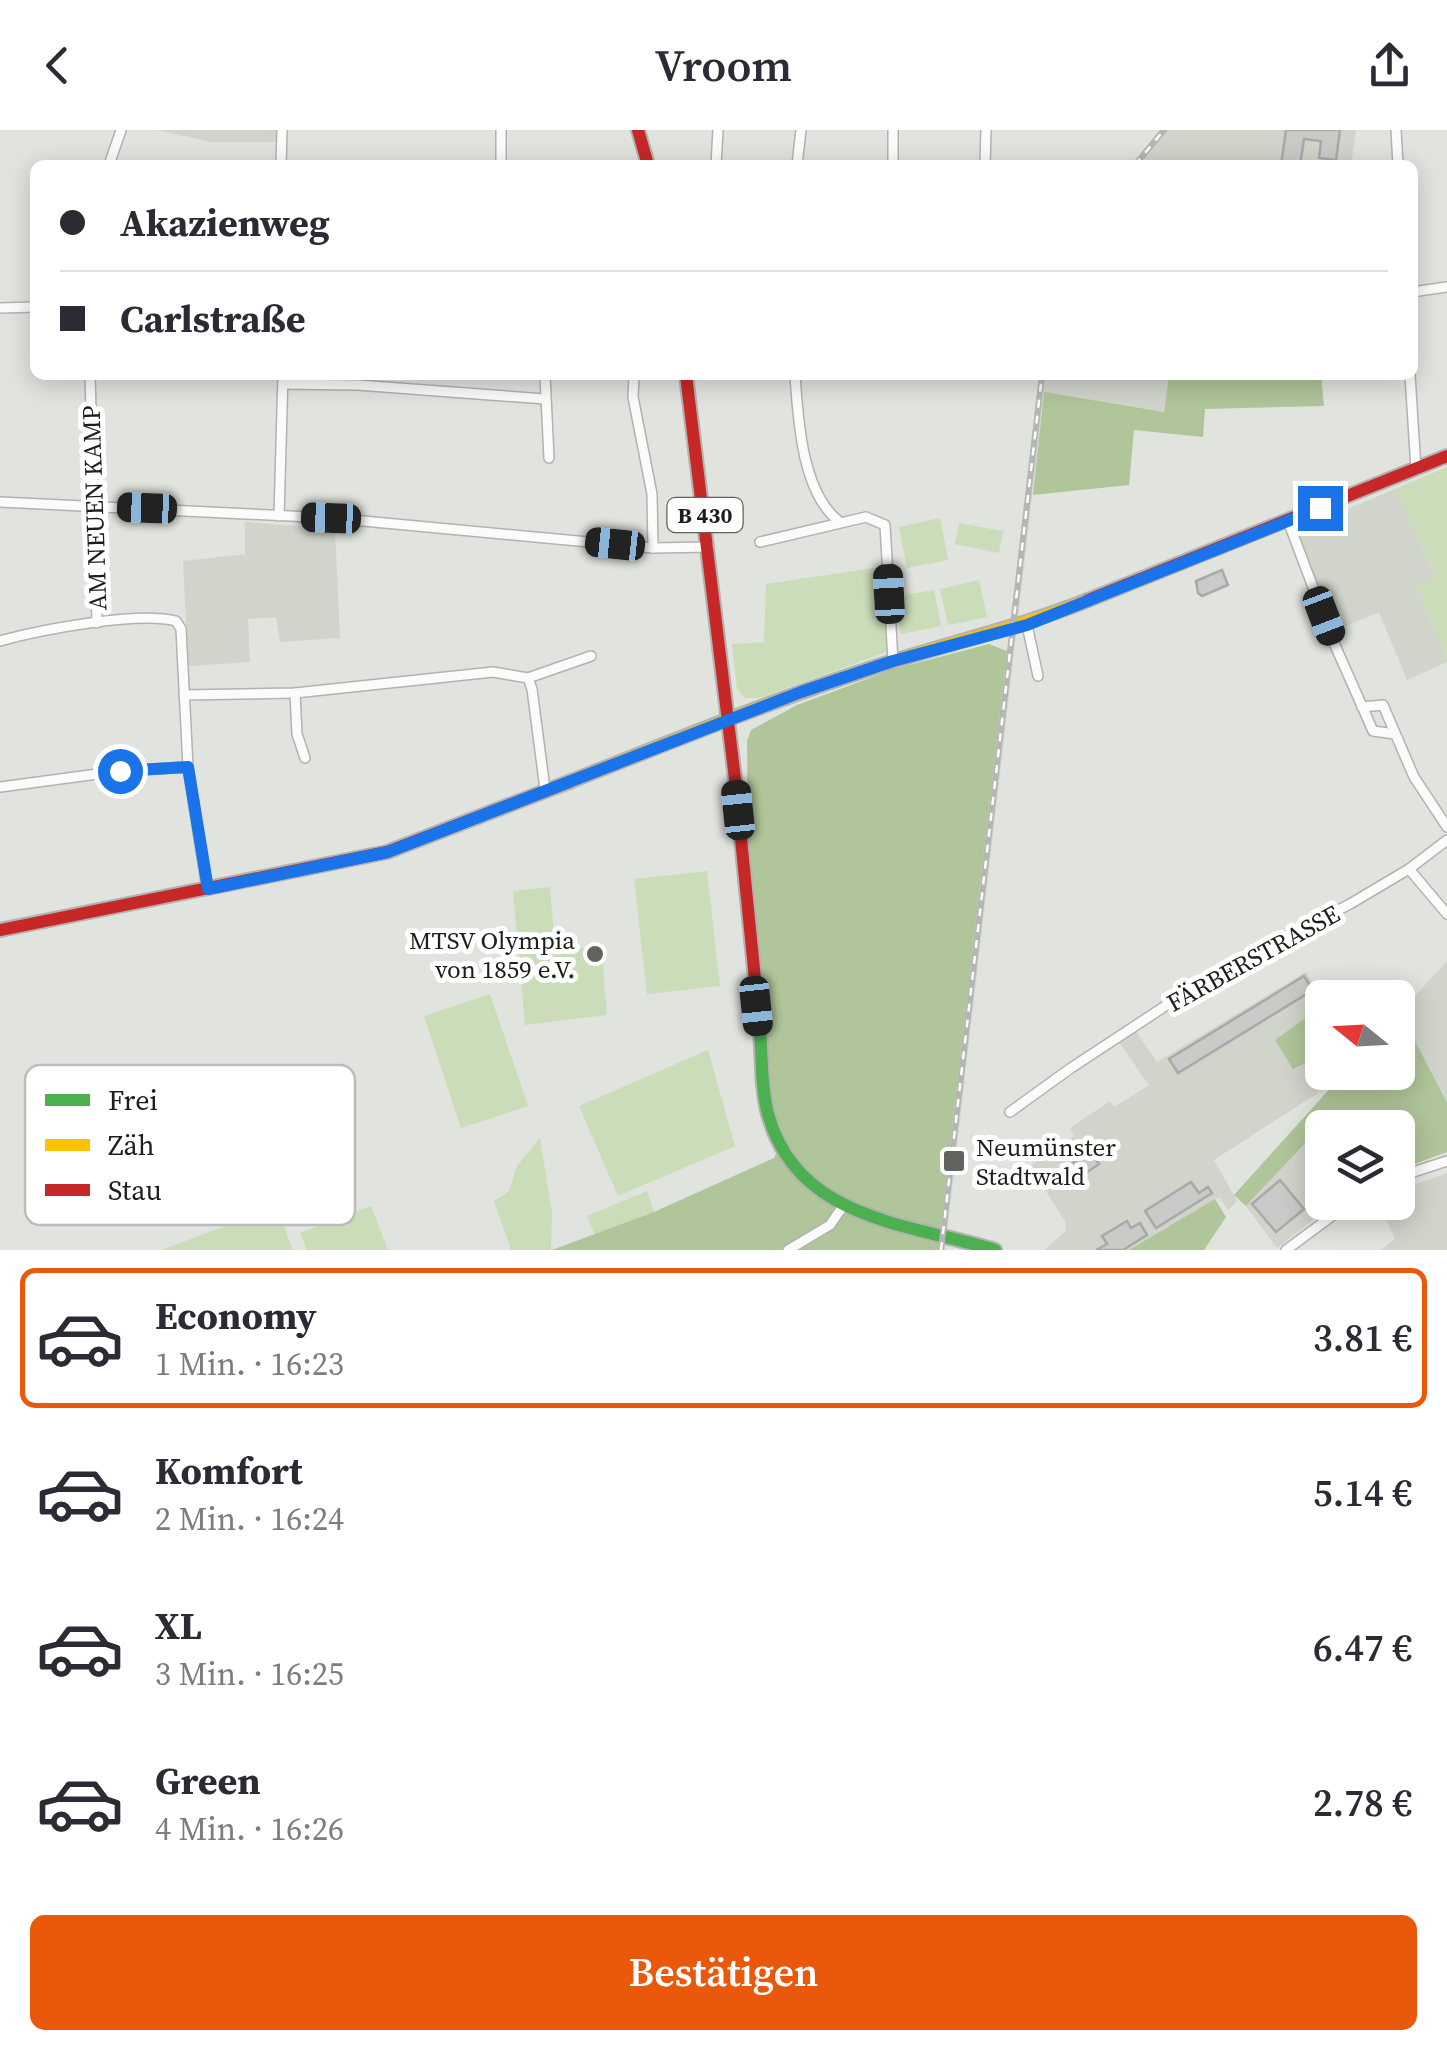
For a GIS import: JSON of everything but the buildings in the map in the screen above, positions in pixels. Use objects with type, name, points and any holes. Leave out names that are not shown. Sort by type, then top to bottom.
[{"type":"street","points":[[111,160],[121,130]]},
{"type":"street","points":[[281,160],[282,130]]},
{"type":"street","points":[[500,160],[501,130]]},
{"type":"street","points":[[638,130],[650,160]]},
{"type":"street","points":[[649,130],[652,160]]},
{"type":"street","points":[[716,160],[718,130]]},
{"type":"street","points":[[798,160],[801,130]]},
{"type":"street","points":[[892,160],[893,130]]},
{"type":"street","points":[[985,160],[986,130]]},
{"type":"street","points":[[1396,130],[1398,160]]},
{"type":"street","points":[[1418,291],[1447,287]]},
{"type":"street","points":[[0,308],[30,307]]},
{"type":"street","name":"AM NEUEN KAMP","points":[[90,380],[97,622],[176,621],[181,630],[184,695]]},
{"type":"street","points":[[279,516],[284,380]]},
{"type":"street","points":[[297,380],[545,399]]},
{"type":"street","points":[[545,380],[549,458]]},
{"type":"street","points":[[634,380],[633,397],[652,494],[653,548]]},
{"type":"street","name":"B 430","points":[[687,380],[709,547],[768,1113],[789,1164],[804,1182],[841,1209],[994,1250]]},
{"type":"street","points":[[796,380],[801,425],[820,502],[840,522]]},
{"type":"street","points":[[1410,380],[1416,469]]},
{"type":"street","points":[[0,930],[388,852],[727,719],[893,661],[1027,625],[1447,456]]},
{"type":"street","points":[[0,502],[279,516],[653,548],[709,547]]},
{"type":"street","points":[[760,542],[866,517],[885,524],[893,661]]},
{"type":"street","points":[[1288,521],[1373,732],[1395,734]]},
{"type":"street","points":[[0,641],[97,622]]},
{"type":"street","points":[[1027,625],[1038,676]]},
{"type":"street","points":[[208,889],[188,767],[184,695],[296,693],[494,672],[528,678],[592,656]]},
{"type":"street","points":[[528,678],[545,790]]},
{"type":"street","points":[[296,693],[296,734],[305,758]]},
{"type":"street","points":[[1362,707],[1384,704],[1414,777],[1447,826]]},
{"type":"street","points":[[0,787],[120,771],[188,767]]},
{"type":"street","name":"FÄRBERSTRASSE","points":[[1010,1112],[1217,972],[1350,904],[1409,869],[1447,840]]},
{"type":"street","points":[[1409,869],[1447,914]]},
{"type":"street","points":[[1415,1171],[1447,1161]]},
{"type":"street","points":[[788,1250],[830,1225],[841,1209]]},
{"type":"street","points":[[1286,1250],[1326,1220]]},
{"type":"shaded area","points":[[157,130],[282,130],[282,142],[211,142]]},
{"type":"shaded area","points":[[1160,130],[1356,130],[1352,160],[1135,160]]},
{"type":"shaded area","points":[[1038,380],[1168,380],[1164,412],[1044,393],[945,1250],[938,1250]]},
{"type":"shaded area","points":[[1395,489],[1436,578],[1417,587],[1447,662],[1407,680],[1379,612],[1334,631],[1296,531]]},
{"type":"shaded area","points":[[245,522],[335,529],[340,638],[280,642],[276,617],[248,619],[250,662],[188,666],[183,561],[245,554]]},
{"type":"shaded area","points":[[1447,961],[1447,1101],[1415,1040],[1415,996]]},
{"type":"shaded area","points":[[1306,972],[1311,980],[1305,980],[1305,1090],[1323,1090],[1214,1160],[1237,1201],[1228,1210],[1219,1197],[1129,1250],[1044,1250],[1066,1231],[1065,1221],[1030,1166],[1074,1136],[1070,1128],[1110,1101],[1114,1107],[1149,1085],[1119,1042],[1136,1031],[1157,1062]]},
{"type":"shaded area","points":[[1305,1142],[1305,1220],[1313,1220],[1277,1248],[1246,1206]]},
{"type":"shaded area","points":[[1447,1173],[1447,1250],[1381,1250],[1395,1239],[1387,1220],[1415,1220],[1415,1185]]},
{"type":"green space","points":[[1168,380],[1321,380],[1324,406],[1205,409],[1203,437],[1134,430],[1129,485],[1033,495],[1044,392],[1164,412]]},
{"type":"green space","points":[[1447,467],[1447,662],[1417,586],[1436,577],[1395,489]]},
{"type":"green space","points":[[940,518],[948,560],[907,568],[899,527]]},
{"type":"green space","points":[[959,523],[1003,531],[999,553],[955,544]]},
{"type":"green space","points":[[887,566],[892,650],[759,698],[745,698],[737,689],[732,644],[764,642],[766,584]]},
{"type":"green space","points":[[979,580],[987,617],[948,625],[940,589]]},
{"type":"green space","points":[[934,590],[941,626],[901,634],[894,597]]},
{"type":"green space","points":[[989,644],[1007,651],[938,1250],[552,1250],[654,1212],[774,1158],[783,1138],[772,1104],[748,864],[747,741],[751,730],[797,705],[894,669]]},
{"type":"green space","points":[[707,871],[720,986],[647,994],[634,879]]},
{"type":"green space","points":[[550,887],[555,949],[601,947],[607,1015],[525,1025],[513,891]]},
{"type":"green space","points":[[490,994],[528,1106],[461,1128],[424,1016]]},
{"type":"green space","points":[[1305,1018],[1305,1063],[1293,1069],[1275,1040]]},
{"type":"green space","points":[[1415,1041],[1447,1102],[1447,1152],[1415,1164],[1415,1110],[1311,1110],[1329,1090],[1415,1090]]},
{"type":"green space","points":[[708,1050],[735,1146],[618,1196],[579,1106]]},
{"type":"green space","points":[[1305,1116],[1305,1143],[1246,1206],[1234,1195]]},
{"type":"green space","points":[[540,1138],[552,1213],[551,1250],[511,1250],[494,1201],[509,1191],[517,1166]]},
{"type":"green space","points":[[647,1191],[654,1212],[595,1236],[587,1216]]},
{"type":"green space","points":[[1215,1199],[1226,1217],[1204,1250],[1129,1250]]},
{"type":"green space","points":[[371,1206],[388,1250],[307,1250],[300,1233],[321,1225],[355,1225],[355,1212]]},
{"type":"green space","points":[[228,1225],[283,1225],[293,1250],[164,1250]]},
{"type":"railway","points":[[1139,160],[1164,130]]},
{"type":"railway","points":[[941,1250],[1041,380]]},
{"type":"traffic: fast","points":[[760,1029],[768,1114],[782,1149],[803,1176],[859,1212],[995,1250]]},
{"type":"traffic: slow","points":[[569,782],[810,689],[1088,600]]},
{"type":"traffic: jam","points":[[638,130],[647,160]]},
{"type":"traffic: jam","points":[[687,380],[735,779],[760,1029]]},
{"type":"traffic: jam","points":[[1088,600],[1447,456]]},
{"type":"traffic: jam","points":[[0,930],[387,852],[569,782]]},
{"type":"place","name":"MTSV Olympia von 1859 e.V.","points":[[595,954]]},
{"type":"place","name":"Neumünster Stadtwald","points":[[954,1161]]},
{"type":"route","points":[[120,771],[188,767],[208,889],[388,852],[622,758],[801,692],[893,661],[1027,625],[1320,508]]}]
